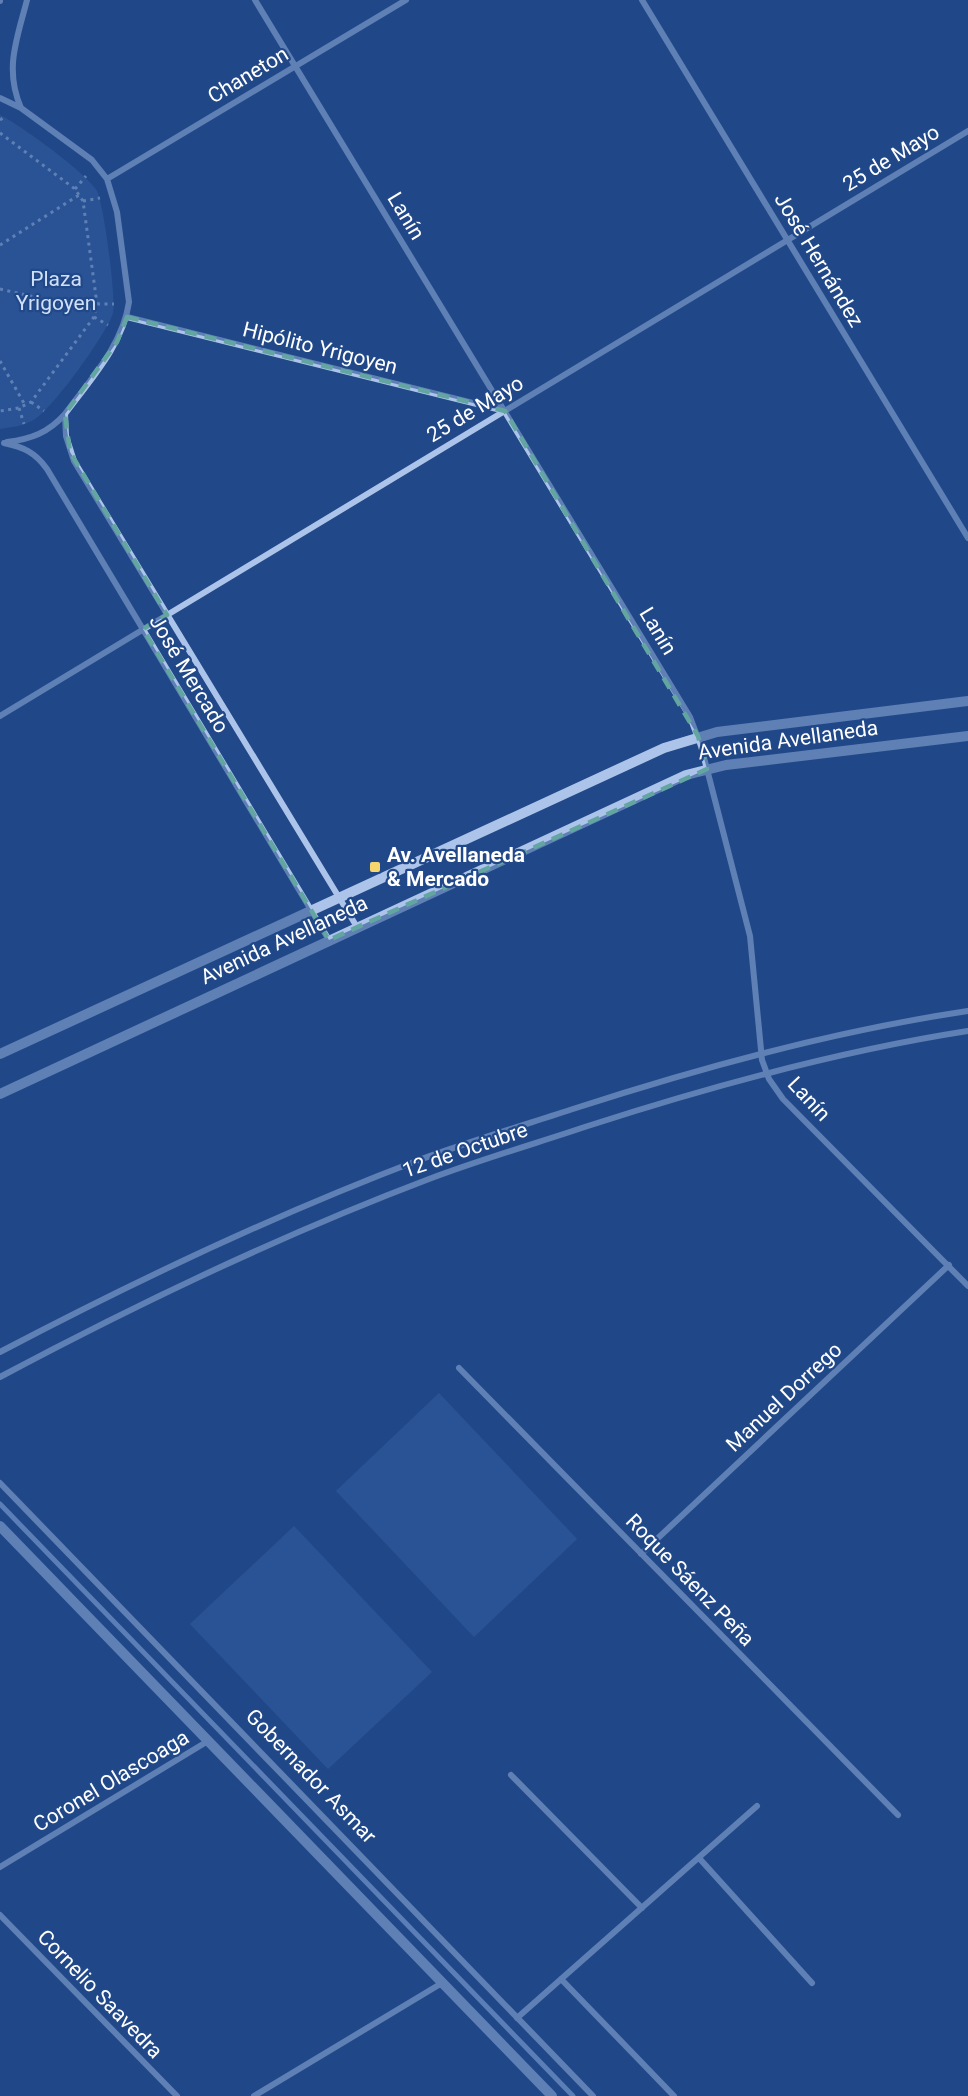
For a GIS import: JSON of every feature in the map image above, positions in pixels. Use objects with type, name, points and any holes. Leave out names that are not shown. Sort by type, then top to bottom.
[{"type":"street","points":[[21,108],[14,88],[12,67],[27,0]]},
{"type":"street","name":"Lanín","points":[[255,0],[685,707],[698,736],[752,946],[761,1053],[766,1073],[783,1099],[968,1286]]},
{"type":"street","name":"Chaneton","points":[[108,179],[406,0]]},
{"type":"street","name":"José Hernández","points":[[642,0],[968,538]]},
{"type":"street","points":[[0,98],[21,108],[92,160],[108,179],[115,201],[128,288],[127,317],[117,342],[65,414],[56,424],[34,437],[2,443]]},
{"type":"street","name":"25 de Mayo","points":[[0,716],[968,131]]},
{"type":"street","name":"Hipólito Yrigoyen","points":[[127,317],[504,411]]},
{"type":"street","name":"José Mercado","points":[[65,414],[66,436],[74,461],[357,927]]},
{"type":"street","name":"José Mercado","points":[[2,443],[28,450],[42,462],[329,940]]},
{"type":"street","name":"Avenida Avellaneda","points":[[0,1054],[648,754],[698,736],[735,729],[968,701]]},
{"type":"street","name":"Avenida Avellaneda","points":[[0,1094],[666,784],[707,769],[726,765],[968,736]]},
{"type":"street","name":"12 de Octubre","points":[[0,1352],[166,1267],[366,1181],[470,1142],[692,1071],[848,1032],[968,1011]]},
{"type":"street","name":"12 de Octubre","points":[[0,1377],[171,1289],[378,1199],[508,1152],[667,1101],[766,1073],[852,1052],[968,1031]]},
{"type":"street","name":"Manuel Dorrego","points":[[641,1554],[949,1265]]},
{"type":"street","name":"Roque Sáenz Peña","points":[[459,1368],[898,1815]]},
{"type":"street","name":"Gobernador Asmar","points":[[0,1483],[593,2096]]},
{"type":"street","points":[[0,1526],[552,2096]]},
{"type":"street","name":"Coronel Olascoaga","points":[[0,1867],[208,1741]]},
{"type":"street","points":[[511,1775],[642,1908]]},
{"type":"street","points":[[517,2018],[757,1806]]},
{"type":"street","points":[[699,1858],[812,1983]]},
{"type":"street","name":"Cornelio Saavedra","points":[[0,1915],[177,2096]]},
{"type":"street","points":[[561,1979],[674,2096]]},
{"type":"street","points":[[254,2096],[442,1983]]},
{"type":"path","points":[[0,134],[75,189],[83,201],[97,304],[94,317],[31,402],[19,408],[0,411]]},
{"type":"path","points":[[75,189],[86,177]]},
{"type":"path","points":[[0,245],[79,195]]},
{"type":"path","points":[[83,201],[100,198]]},
{"type":"path","points":[[0,289],[96,310]]},
{"type":"path","points":[[97,304],[114,303]]},
{"type":"path","points":[[94,317],[108,326]]},
{"type":"path","points":[[0,361],[25,405]]},
{"type":"path","points":[[31,402],[44,411]]},
{"type":"path","points":[[19,408],[24,424]]},
{"type":"highlighted area","points":[[127,317],[505,411],[698,736],[707,769],[329,940],[143,629],[167,615],[70,452],[65,414],[117,342]]},
{"type":"green space","name":"Plaza Yrigoyen","points":[[0,115],[52,150],[81,173],[97,191],[106,232],[113,313],[101,336],[54,401],[35,419],[18,426],[0,429]]},
{"type":"green space","points":[[439,1393],[577,1539],[474,1637],[336,1491]]},
{"type":"green space","points":[[294,1526],[432,1672],[328,1769],[190,1624]]},
{"type":"waterway","points":[[0,1504],[573,2096]]},
{"type":"place","name":"Av. Avellaneda & Mercado","points":[[375,867]]}]
